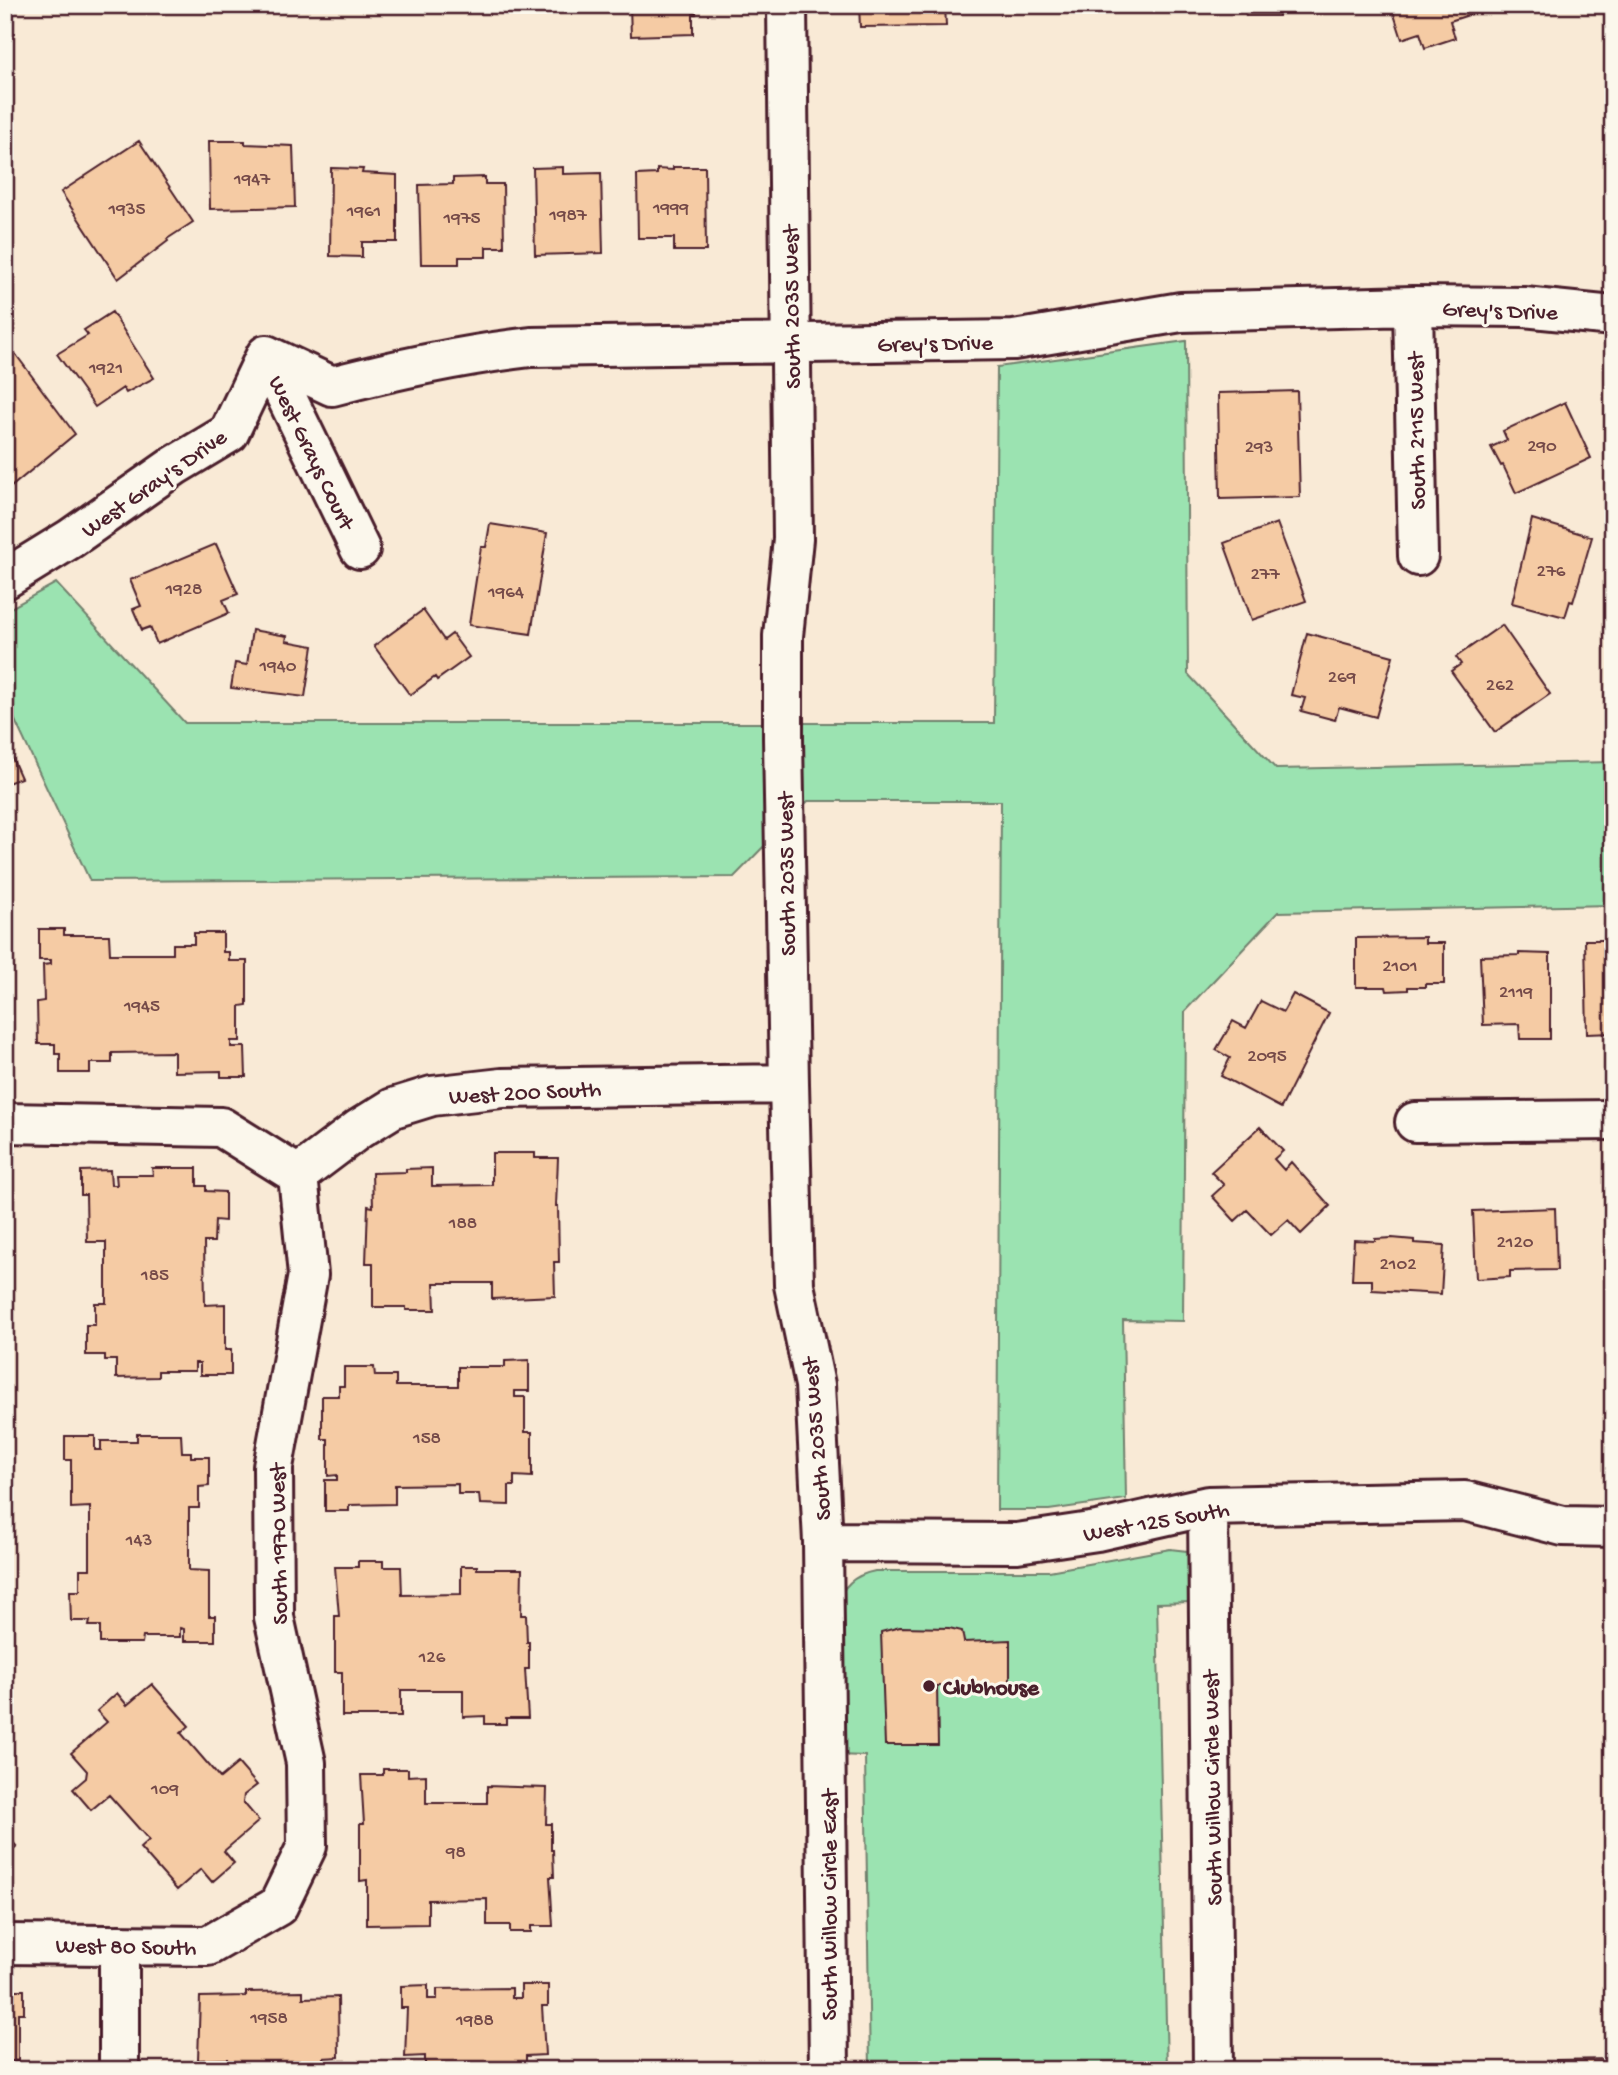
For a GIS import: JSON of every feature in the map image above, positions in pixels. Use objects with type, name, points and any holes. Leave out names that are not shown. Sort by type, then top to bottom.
[{"type":"street","name":"South 2035 West","points":[[787,5],[793,539],[783,636],[783,701],[789,1084],[794,1284],[815,1385],[823,1542],[827,1740]]},
{"type":"street","name":"Grey's Drive","points":[[267,355],[332,386],[468,356],[531,347],[1014,340],[1181,312],[1413,306],[1524,307],[1613,316]]},
{"type":"street","name":"South 2115 West","points":[[1413,306],[1418,556]]},
{"type":"street","name":"West Grays Court","points":[[267,355],[360,549]]},
{"type":"street","name":"West Gray's Drive","points":[[5,579],[70,539],[174,466],[229,433],[267,355]]},
{"type":"street","name":"West 200 South","points":[[298,1175],[359,1129],[393,1108],[432,1096],[502,1088],[789,1084]]},
{"type":"street","points":[[1415,1122],[1613,1120]]},
{"type":"street","points":[[5,1123],[221,1127],[298,1175]]},
{"type":"street","name":"South 1970 West","points":[[278,1906],[307,1846],[306,1763],[274,1617],[273,1467],[308,1275],[298,1175]]},
{"type":"street","name":"West 125 South","points":[[823,1542],[1017,1543],[1097,1531],[1208,1506],[1465,1501],[1563,1526],[1613,1527]]},
{"type":"street","name":"South Willow Circle West","points":[[1208,1506],[1213,2070]]},
{"type":"street","name":"South Willow Circle East","points":[[827,1740],[829,2070]]},
{"type":"street","name":"West 80 South","points":[[5,1944],[208,1946],[278,1906]]},
{"type":"street","points":[[118,2070],[119,1945]]},
{"type":"green space","points":[[1186,341],[1188,674],[1276,769],[1613,762],[1613,905],[1278,912],[1185,1011],[1183,1321],[1123,1320],[1126,1499],[1049,1510],[997,1510],[1001,801],[808,801],[734,877],[90,881],[5,699],[5,611],[56,583],[185,723],[994,723],[997,367]]},
{"type":"green space","points":[[1170,1549],[1187,1551],[1193,1570],[1192,1602],[1157,1603],[1167,2070],[870,2070],[865,1756],[836,1755],[845,1707],[836,1626],[837,1607],[843,1591],[855,1579],[875,1571],[1049,1571]]},
{"type":"building","points":[[113,5],[183,5],[183,11],[143,11],[143,6]]},
{"type":"building","points":[[630,5],[696,5],[693,34],[631,36]]},
{"type":"building","points":[[859,5],[945,5],[946,26],[860,27]]},
{"type":"building","points":[[1116,5],[1200,6],[1181,6],[1181,9],[1164,10],[1164,13],[1134,13],[1134,7]]},
{"type":"building","points":[[1244,5],[1328,5],[1328,9],[1279,9],[1279,16],[1246,16]]},
{"type":"building","points":[[1391,5],[1479,5],[1481,11],[1450,21],[1455,38],[1425,48],[1420,33],[1402,39]]},
{"type":"building","points":[[139,141],[193,222],[167,239],[168,241],[118,279],[61,192]]},
{"type":"building","points":[[209,141],[245,141],[245,144],[293,146],[295,207],[210,209]]},
{"type":"building","points":[[563,167],[563,174],[601,173],[603,253],[535,255],[533,168]]},
{"type":"building","points":[[673,167],[705,167],[706,251],[674,251],[674,238],[638,238],[637,175],[657,174],[657,169],[673,170]]},
{"type":"building","points":[[331,168],[363,169],[362,173],[397,175],[397,242],[362,242],[362,257],[330,256]]},
{"type":"building","points":[[485,177],[485,184],[503,184],[504,247],[486,247],[486,257],[459,257],[459,264],[421,264],[419,185],[453,184],[453,178]]},
{"type":"building","points":[[112,312],[154,378],[126,393],[123,388],[95,407],[57,354],[88,335],[84,330]]},
{"type":"building","points":[[14,352],[75,434],[5,492],[5,358]]},
{"type":"building","points":[[1297,391],[1300,497],[1220,499],[1218,393]]},
{"type":"building","points":[[1565,402],[1591,458],[1516,493],[1491,447],[1507,440],[1503,431]]},
{"type":"building","points":[[1532,519],[1592,537],[1573,602],[1570,601],[1565,617],[1512,603]]},
{"type":"building","points":[[1277,523],[1306,601],[1252,620],[1224,543]]},
{"type":"building","points":[[490,524],[547,533],[531,634],[469,625],[481,547],[486,547]]},
{"type":"building","points":[[216,544],[238,594],[223,600],[229,613],[157,644],[150,627],[142,630],[133,609],[141,606],[130,580]]},
{"type":"building","points":[[423,610],[444,640],[452,634],[469,657],[410,695],[374,646]]},
{"type":"building","points":[[1502,625],[1550,694],[1495,732],[1451,671],[1461,664],[1456,657]]},
{"type":"building","points":[[252,630],[287,636],[286,641],[313,646],[305,697],[231,688],[235,663],[247,665]]},
{"type":"building","points":[[1307,633],[1393,656],[1376,717],[1339,707],[1335,720],[1301,711],[1305,698],[1291,695]]},
{"type":"building","points":[[5,742],[21,778],[5,784]]},
{"type":"building","points":[[39,929],[64,929],[64,935],[109,935],[110,954],[173,954],[173,944],[194,944],[194,933],[223,933],[223,952],[229,952],[229,961],[247,961],[247,1005],[240,1006],[240,1041],[231,1041],[231,1047],[245,1047],[246,1077],[221,1077],[221,1071],[174,1072],[174,1052],[112,1053],[112,1063],[90,1063],[90,1073],[60,1073],[60,1054],[55,1054],[55,1044],[38,1044],[37,1002],[44,1001],[43,965],[51,964],[51,960],[39,960]]},
{"type":"building","points":[[1613,935],[1613,1033],[1587,1034],[1585,940],[1605,940],[1605,936]]},
{"type":"building","points":[[1425,937],[1425,943],[1444,943],[1444,984],[1425,984],[1425,987],[1387,991],[1386,987],[1356,987],[1356,938]]},
{"type":"building","points":[[1550,954],[1550,1039],[1520,1039],[1519,1024],[1483,1025],[1480,956]]},
{"type":"building","points":[[1293,994],[1329,1013],[1281,1108],[1221,1076],[1230,1058],[1216,1050],[1233,1021],[1246,1028],[1261,1001],[1283,1012]]},
{"type":"building","points":[[1260,1127],[1283,1151],[1274,1159],[1284,1170],[1291,1162],[1330,1206],[1301,1234],[1288,1220],[1271,1235],[1247,1210],[1235,1221],[1212,1196],[1224,1185],[1211,1172]]},
{"type":"building","points":[[492,1153],[535,1153],[535,1158],[558,1158],[556,1206],[559,1262],[554,1262],[555,1296],[492,1299],[492,1283],[434,1283],[435,1310],[373,1307],[373,1263],[366,1263],[368,1206],[373,1207],[372,1173],[432,1168],[432,1186],[492,1185]]},
{"type":"building","points":[[152,1168],[197,1168],[197,1186],[206,1186],[206,1191],[225,1192],[225,1221],[215,1220],[214,1242],[204,1242],[205,1305],[225,1304],[225,1350],[231,1350],[231,1375],[200,1375],[200,1363],[195,1363],[195,1371],[158,1371],[158,1377],[116,1378],[116,1360],[105,1360],[105,1355],[86,1355],[86,1325],[95,1325],[95,1303],[106,1303],[106,1242],[87,1242],[86,1195],[81,1195],[81,1171],[110,1170],[111,1185],[117,1185],[116,1175],[153,1175]]},
{"type":"building","points":[[1555,1208],[1557,1270],[1510,1271],[1510,1277],[1476,1279],[1473,1211]]},
{"type":"building","points":[[1392,1238],[1444,1245],[1441,1294],[1372,1290],[1372,1280],[1352,1280],[1354,1240],[1375,1241]]},
{"type":"building","points":[[529,1360],[529,1391],[515,1391],[515,1397],[525,1397],[525,1432],[532,1432],[532,1477],[514,1476],[514,1486],[509,1486],[509,1505],[480,1504],[479,1494],[458,1494],[458,1484],[395,1485],[395,1504],[349,1505],[349,1511],[325,1511],[325,1480],[337,1480],[337,1475],[328,1476],[328,1439],[322,1439],[322,1396],[339,1396],[339,1386],[344,1386],[344,1367],[374,1367],[375,1376],[396,1376],[396,1386],[458,1386],[458,1367],[505,1367],[505,1361]]},
{"type":"building","points":[[137,1434],[181,1434],[182,1452],[191,1452],[191,1457],[209,1457],[209,1486],[199,1487],[199,1508],[189,1508],[189,1570],[209,1571],[209,1616],[215,1616],[215,1641],[184,1641],[184,1629],[180,1628],[180,1637],[143,1637],[142,1643],[100,1643],[100,1626],[89,1626],[90,1621],[71,1621],[70,1591],[80,1591],[80,1569],[90,1569],[90,1507],[71,1508],[71,1460],[65,1460],[65,1436],[95,1436],[95,1450],[101,1450],[101,1441],[137,1441]]},
{"type":"building","points":[[358,1561],[383,1561],[383,1567],[401,1567],[402,1595],[461,1594],[461,1566],[477,1566],[477,1569],[522,1569],[521,1615],[526,1615],[529,1642],[529,1669],[525,1669],[528,1718],[506,1718],[506,1724],[485,1724],[485,1716],[463,1717],[463,1690],[401,1690],[401,1716],[342,1716],[342,1672],[335,1672],[335,1616],[339,1616],[335,1567],[358,1567]]},
{"type":"building","name":"Clubhouse","points":[[900,1627],[949,1628],[962,1631],[964,1642],[1010,1640],[1010,1686],[937,1686],[938,1745],[885,1745],[881,1632]]},
{"type":"building","points":[[152,1684],[189,1726],[181,1733],[220,1778],[238,1763],[257,1785],[244,1795],[243,1802],[259,1821],[224,1851],[234,1863],[212,1882],[201,1869],[177,1890],[140,1848],[149,1840],[109,1795],[91,1810],[73,1789],[86,1778],[87,1771],[71,1753],[107,1722],[97,1711],[117,1693],[127,1705]]},
{"type":"building","points":[[383,1769],[408,1769],[408,1776],[426,1775],[426,1803],[487,1803],[487,1786],[547,1788],[546,1824],[551,1824],[553,1850],[554,1877],[550,1877],[553,1926],[531,1926],[531,1932],[510,1932],[510,1925],[487,1925],[487,1899],[428,1900],[428,1924],[367,1925],[367,1880],[360,1881],[360,1824],[364,1824],[361,1775],[383,1775]]},
{"type":"building","points":[[5,1833],[17,1847],[5,1857]]},
{"type":"building","points":[[428,1985],[428,1999],[437,1999],[437,1989],[512,1988],[512,1998],[521,1998],[521,1985],[548,1985],[548,2006],[542,2006],[545,2055],[526,2056],[526,2070],[425,2070],[425,2056],[405,2057],[407,2008],[401,2008],[401,1986]]},
{"type":"building","points":[[5,1990],[24,1990],[24,2013],[18,2013],[18,2061],[5,2061]]},
{"type":"building","points":[[303,1991],[303,1998],[338,1997],[339,2057],[323,2058],[323,2070],[227,2070],[227,2059],[198,2060],[200,1997],[246,1996],[246,1992]]},
{"type":"building","points":[[1613,2059],[1613,2070],[1556,2070],[1556,2060]]},
{"type":"place","name":"Clubhouse","points":[[929,1686]]}]
